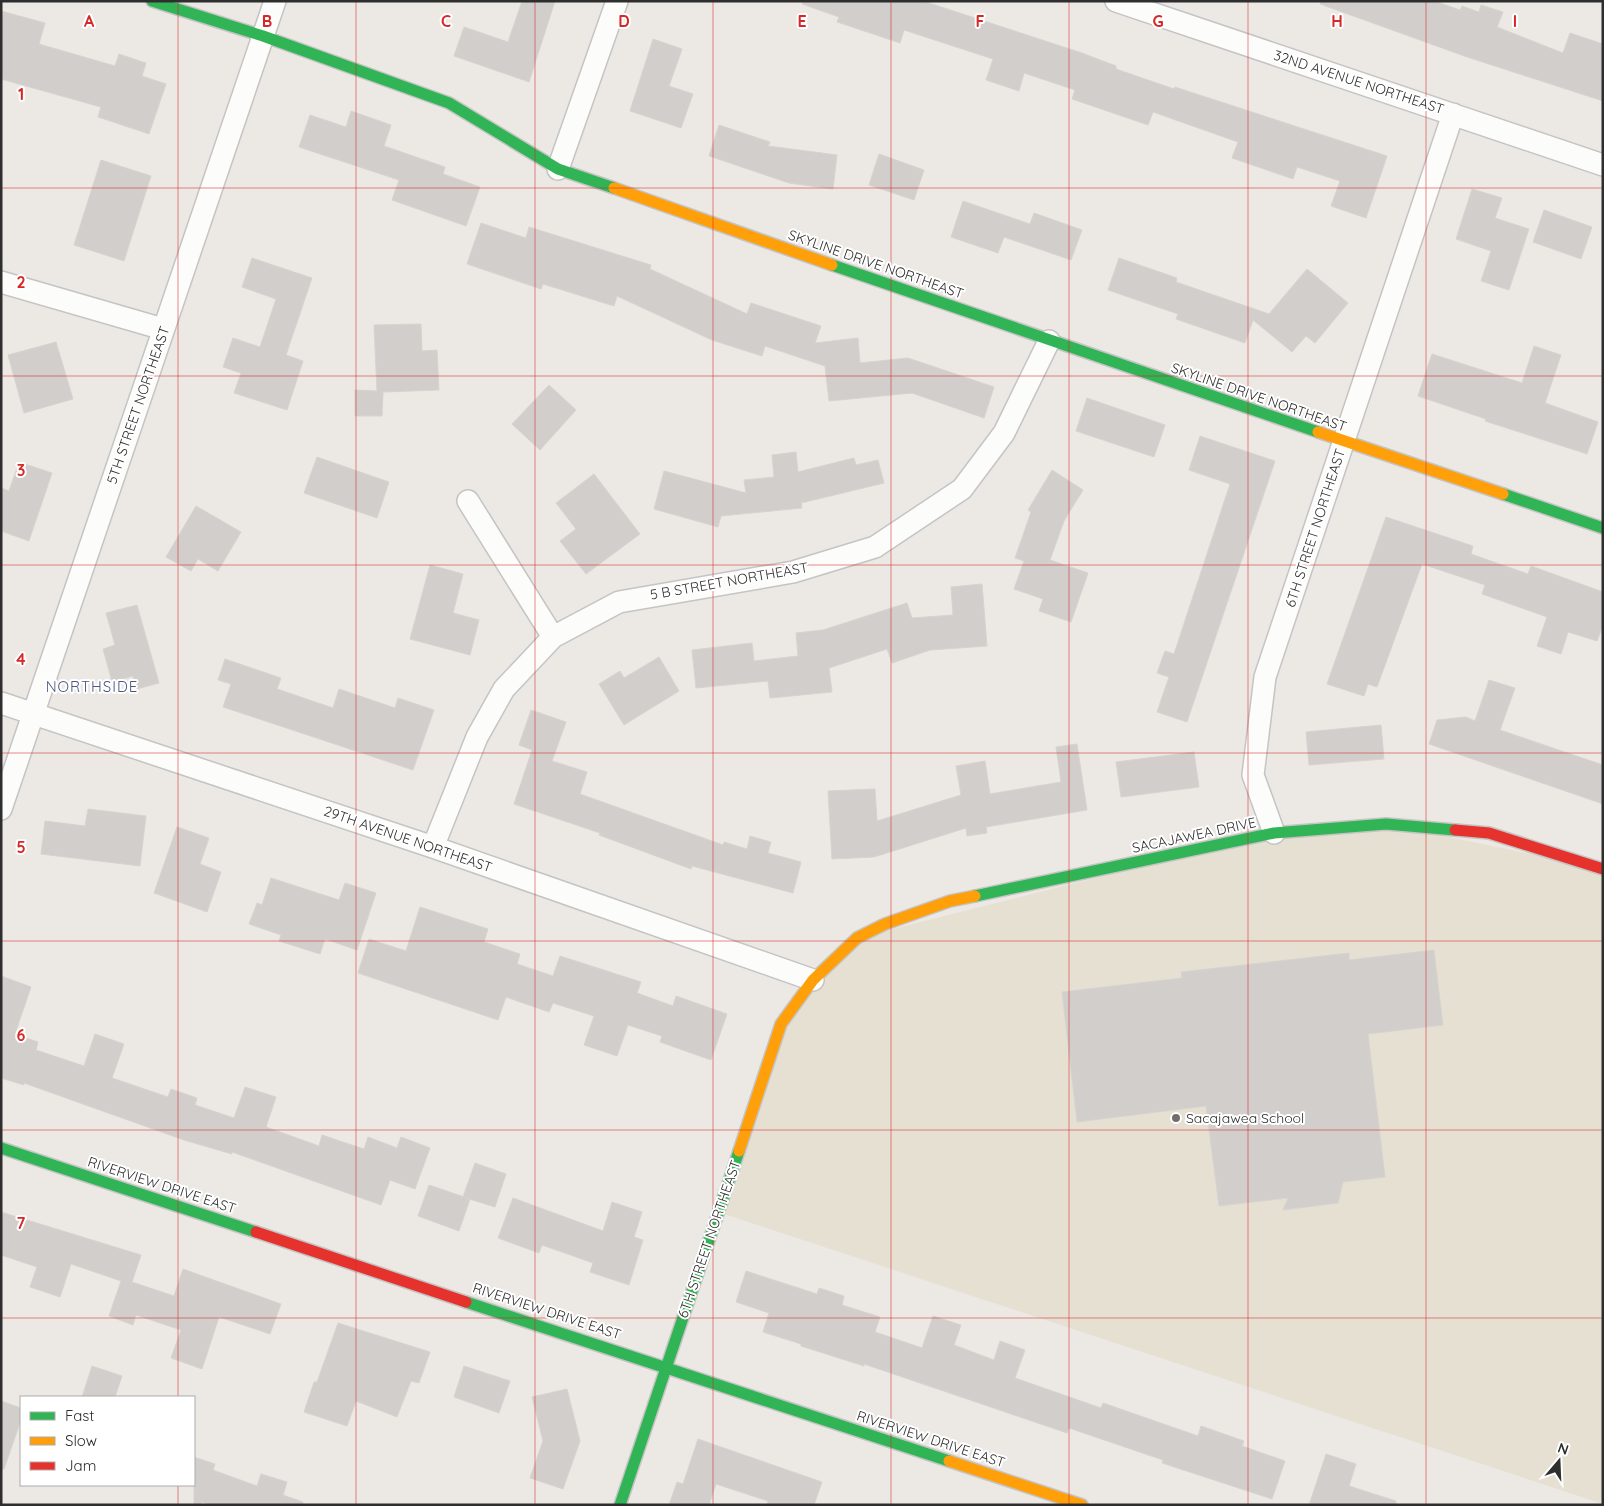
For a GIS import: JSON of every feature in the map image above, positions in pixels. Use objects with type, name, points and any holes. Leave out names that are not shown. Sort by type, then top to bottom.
[{"type":"street","name":"SKYLINE DRIVE NORTHEAST","points":[[152,1],[263,36],[449,103],[558,169],[1049,341],[1603,528]]},
{"type":"street","name":"5TH STREET NORTHEAST","points":[[1,809],[32,713],[276,1]]},
{"type":"street","points":[[558,169],[617,1]]},
{"type":"street","name":"32ND AVENUE NORTHEAST","points":[[1116,1],[1603,165]]},
{"type":"street","name":"6TH STREET NORTHEAST","points":[[1274,833],[1253,775],[1265,677],[1453,114]]},
{"type":"street","points":[[1,282],[163,329]]},
{"type":"street","name":"5 B STREET NORTHEAST","points":[[433,848],[477,736],[504,689],[553,637],[619,602],[793,572],[875,548],[962,489],[1004,433],[1049,341]]},
{"type":"street","points":[[468,501],[553,637]]},
{"type":"street","name":"29TH AVENUE NORTHEAST","points":[[1,703],[433,848],[813,980]]},
{"type":"street","name":"SACAJAWEA DRIVE","points":[[813,980],[857,938],[885,924],[950,901],[1274,833],[1386,824],[1489,833],[1603,869]]},
{"type":"street","name":"6TH STREET NORTHEAST","points":[[620,1505],[782,1024],[813,980]]},
{"type":"street","name":"RIVERVIEW DRIVE EAST","points":[[1,1148],[666,1366],[1082,1505]]},
{"type":"shaded area","name":"Sacajawea School","points":[[1386,824],[1603,869],[1603,1504],[718,1212],[781,1024],[857,938],[1274,833]]},
{"type":"building","points":[[522,1],[555,1],[529,82],[454,56],[464,27],[508,42]]},
{"type":"building","points":[[803,1],[923,1],[1082,53],[1116,66],[1116,69],[1174,89],[1175,87],[1387,156],[1366,218],[1331,206],[1340,181],[1297,167],[1293,179],[1232,158],[1238,142],[1153,112],[1148,125],[1072,99],[1075,90],[1024,73],[1019,91],[986,80],[993,59],[904,30],[900,43],[837,22],[839,17],[802,4]]},
{"type":"building","points":[[1321,1],[1434,1],[1460,10],[1462,6],[1479,12],[1481,5],[1503,12],[1497,27],[1563,53],[1570,33],[1603,44],[1603,101],[1467,57],[1320,4]]},
{"type":"building","points":[[1,11],[45,23],[39,44],[115,66],[119,54],[146,63],[142,76],[166,84],[149,134],[98,117],[101,107],[1,79]]},
{"type":"building","points":[[653,39],[682,49],[669,86],[693,94],[681,128],[630,111]]},
{"type":"building","points":[[351,111],[391,125],[384,146],[445,167],[443,174],[480,187],[466,226],[392,200],[399,180],[299,147],[310,115],[346,127]]},
{"type":"building","points":[[719,125],[770,142],[768,146],[837,155],[833,189],[789,183],[709,156]]},
{"type":"building","points":[[879,154],[924,170],[914,200],[869,185]]},
{"type":"building","points":[[101,160],[151,176],[124,261],[74,245]]},
{"type":"building","points":[[1472,189],[1502,198],[1495,218],[1529,229],[1509,290],[1481,281],[1491,251],[1456,239]]},
{"type":"building","points":[[963,201],[1030,224],[1034,213],[1082,230],[1071,260],[1004,237],[998,253],[951,237]]},
{"type":"building","points":[[1544,210],[1592,227],[1581,259],[1533,242]]},
{"type":"building","points":[[481,223],[526,238],[529,227],[651,265],[650,269],[747,314],[751,303],[821,326],[815,343],[858,338],[860,363],[908,358],[994,387],[984,418],[912,393],[829,401],[825,366],[765,346],[762,356],[712,340],[617,296],[614,306],[543,284],[541,289],[467,264]]},
{"type":"building","points":[[252,258],[312,278],[286,355],[303,361],[287,410],[234,393],[241,373],[223,367],[233,338],[260,347],[276,299],[242,287]]},
{"type":"building","points":[[1119,258],[1177,278],[1176,282],[1269,314],[1307,269],[1348,303],[1315,343],[1306,336],[1292,352],[1253,320],[1245,343],[1176,319],[1178,314],[1108,290]]},
{"type":"building","points":[[421,324],[422,351],[437,350],[439,390],[383,392],[382,416],[355,416],[355,390],[377,391],[374,325]]},
{"type":"building","points":[[56,342],[73,399],[24,413],[8,355]]},
{"type":"building","points":[[1534,346],[1561,355],[1545,403],[1598,422],[1587,454],[1485,421],[1486,419],[1418,396],[1432,354],[1522,383]]},
{"type":"building","points":[[549,385],[576,410],[540,450],[512,424]]},
{"type":"building","points":[[1087,398],[1165,425],[1154,457],[1076,431]]},
{"type":"building","points":[[1200,436],[1275,461],[1187,722],[1157,712],[1169,677],[1157,673],[1165,651],[1174,654],[1230,484],[1189,470]]},
{"type":"building","points":[[796,452],[798,472],[854,458],[856,465],[878,460],[884,483],[801,503],[802,508],[721,516],[718,527],[654,509],[664,471],[746,493],[744,480],[774,477],[772,455]]},
{"type":"building","points":[[317,457],[389,482],[377,518],[304,493]]},
{"type":"building","points":[[19,462],[52,473],[29,541],[1,531],[1,488],[9,491]]},
{"type":"building","points":[[1052,470],[1083,490],[1064,521],[1050,560],[1088,573],[1071,622],[1039,611],[1043,599],[1014,589],[1024,561],[1015,558],[1031,512],[1028,510]]},
{"type":"building","points":[[594,474],[640,534],[586,574],[560,541],[576,529],[556,503]]},
{"type":"building","points":[[196,506],[241,532],[218,571],[198,559],[191,571],[166,557]]},
{"type":"building","points":[[1386,517],[1473,546],[1471,554],[1528,574],[1531,566],[1603,592],[1603,625],[1597,641],[1568,632],[1561,654],[1537,646],[1547,617],[1482,594],[1485,585],[1422,564],[1377,687],[1368,684],[1364,696],[1327,684]]},
{"type":"building","points":[[430,565],[463,574],[453,613],[479,620],[470,655],[410,639]]},
{"type":"building","points":[[982,584],[987,646],[930,650],[892,663],[887,649],[829,668],[832,692],[770,698],[768,681],[696,688],[692,650],[752,643],[754,661],[798,656],[796,633],[823,630],[907,603],[912,618],[953,615],[951,587]]},
{"type":"building","points":[[137,605],[159,683],[137,689],[133,676],[112,682],[103,649],[115,645],[106,613]]},
{"type":"building","points":[[659,657],[679,691],[624,725],[599,684],[620,671],[624,678]]},
{"type":"building","points":[[225,659],[281,678],[277,689],[333,708],[339,689],[395,708],[398,698],[434,710],[413,770],[223,707],[231,684],[218,680]]},
{"type":"building","points":[[1489,680],[1515,688],[1500,730],[1603,765],[1603,804],[1429,744],[1437,720],[1466,717],[1475,721]]},
{"type":"building","points":[[531,710],[566,722],[552,761],[587,772],[580,794],[723,845],[724,842],[747,849],[750,836],[771,842],[768,853],[801,862],[793,893],[692,866],[691,869],[599,835],[600,833],[514,804],[532,750],[519,745]]},
{"type":"building","points":[[1381,725],[1384,759],[1309,765],[1306,732]]},
{"type":"building","points":[[1077,744],[1087,810],[986,827],[987,833],[967,836],[966,828],[874,857],[832,859],[828,791],[875,789],[877,821],[961,795],[956,766],[985,761],[990,794],[1061,782],[1056,747]]},
{"type":"building","points":[[1194,752],[1199,787],[1121,797],[1116,762]]},
{"type":"building","points":[[88,809],[146,816],[140,866],[41,854],[45,821],[85,826]]},
{"type":"building","points":[[177,827],[209,838],[200,864],[221,872],[207,912],[154,893]]},
{"type":"building","points":[[271,878],[339,900],[345,883],[376,893],[357,950],[325,939],[320,954],[279,941],[281,935],[249,924],[257,903],[262,905]]},
{"type":"building","points":[[420,907],[488,929],[484,942],[520,954],[517,964],[553,976],[560,956],[641,982],[637,993],[673,1006],[676,996],[727,1014],[711,1060],[660,1042],[662,1036],[628,1025],[617,1056],[584,1045],[594,1016],[553,1003],[549,1012],[506,997],[498,1020],[358,973],[369,939],[406,951]]},
{"type":"building","points":[[1434,950],[1443,1025],[1368,1034],[1385,1177],[1343,1182],[1338,1203],[1283,1210],[1288,1198],[1219,1206],[1206,1106],[1077,1122],[1062,992],[1182,978],[1181,972],[1349,953],[1349,960]]},
{"type":"building","points":[[1,976],[31,987],[15,1034],[38,1042],[36,1050],[84,1066],[95,1034],[124,1044],[112,1078],[168,1097],[171,1089],[197,1098],[195,1105],[234,1118],[245,1087],[276,1097],[266,1127],[319,1146],[322,1135],[364,1149],[368,1137],[397,1148],[401,1137],[430,1148],[415,1189],[390,1180],[381,1205],[232,1152],[232,1154],[184,1140],[24,1083],[24,1085],[1,1078]]},
{"type":"building","points":[[475,1163],[506,1174],[495,1207],[463,1197]]},
{"type":"building","points":[[429,1185],[470,1199],[459,1231],[418,1216]]},
{"type":"building","points":[[513,1198],[603,1231],[612,1202],[642,1212],[634,1237],[643,1240],[629,1285],[590,1272],[593,1263],[542,1245],[539,1253],[498,1238]]},
{"type":"building","points":[[1,1212],[141,1255],[132,1282],[174,1296],[183,1269],[281,1304],[270,1334],[219,1317],[202,1369],[171,1358],[181,1330],[136,1315],[133,1325],[109,1316],[121,1281],[71,1264],[60,1297],[30,1287],[37,1267],[1,1255]]},
{"type":"building","points":[[746,1271],[817,1294],[819,1288],[844,1296],[842,1305],[880,1317],[875,1332],[922,1348],[933,1316],[961,1325],[954,1345],[994,1360],[1000,1341],[1025,1350],[1015,1378],[1101,1408],[1103,1403],[1198,1436],[1201,1426],[1244,1441],[1242,1446],[1285,1461],[1272,1499],[1162,1463],[1163,1460],[1069,1428],[1067,1433],[763,1332],[769,1313],[736,1302]]},
{"type":"building","points":[[338,1323],[430,1352],[419,1383],[411,1381],[397,1417],[356,1401],[347,1426],[304,1412]]},
{"type":"building","points":[[92,1366],[122,1376],[115,1396],[82,1396]]},
{"type":"building","points":[[464,1366],[510,1381],[499,1413],[454,1397]]},
{"type":"building","points":[[567,1389],[580,1441],[563,1489],[530,1478],[543,1441],[532,1397]]},
{"type":"building","points":[[1,1401],[20,1408],[20,1423],[4,1469],[1,1469]]},
{"type":"building","points":[[698,1439],[822,1482],[814,1505],[767,1505],[768,1501],[716,1484],[709,1505],[669,1505],[677,1482],[683,1484]]},
{"type":"building","points":[[1326,1454],[1356,1464],[1349,1486],[1396,1501],[1396,1505],[1309,1505]]},
{"type":"building","points":[[195,1457],[215,1464],[213,1470],[257,1486],[261,1474],[287,1482],[283,1495],[303,1502],[303,1505],[210,1505],[202,1502],[201,1505],[194,1505]]},
{"type":"traffic: fast","points":[[152,1],[263,36],[449,103],[558,169],[614,188]]},
{"type":"traffic: fast","points":[[832,265],[1318,432]]},
{"type":"traffic: fast","points":[[1503,494],[1603,528]]},
{"type":"traffic: fast","points":[[975,896],[1274,833],[1386,824],[1455,830]]},
{"type":"traffic: fast","points":[[1,1148],[256,1232]]},
{"type":"traffic: fast","points":[[620,1505],[739,1151]]},
{"type":"traffic: fast","points":[[466,1302],[949,1461]]},
{"type":"traffic: slow","points":[[614,188],[832,265]]},
{"type":"traffic: slow","points":[[1318,432],[1503,494]]},
{"type":"traffic: slow","points":[[739,1151],[781,1024],[813,980],[857,938],[885,924],[950,901],[975,896]]},
{"type":"traffic: slow","points":[[949,1461],[1082,1505]]},
{"type":"traffic: jam","points":[[1455,830],[1489,833],[1603,869]]},
{"type":"traffic: jam","points":[[256,1232],[466,1302]]},
{"type":"place","name":"Sacajawea School","points":[[1176,1118]]},
{"type":"district","name":"NORTHSIDE","points":[[92,686]]}]
